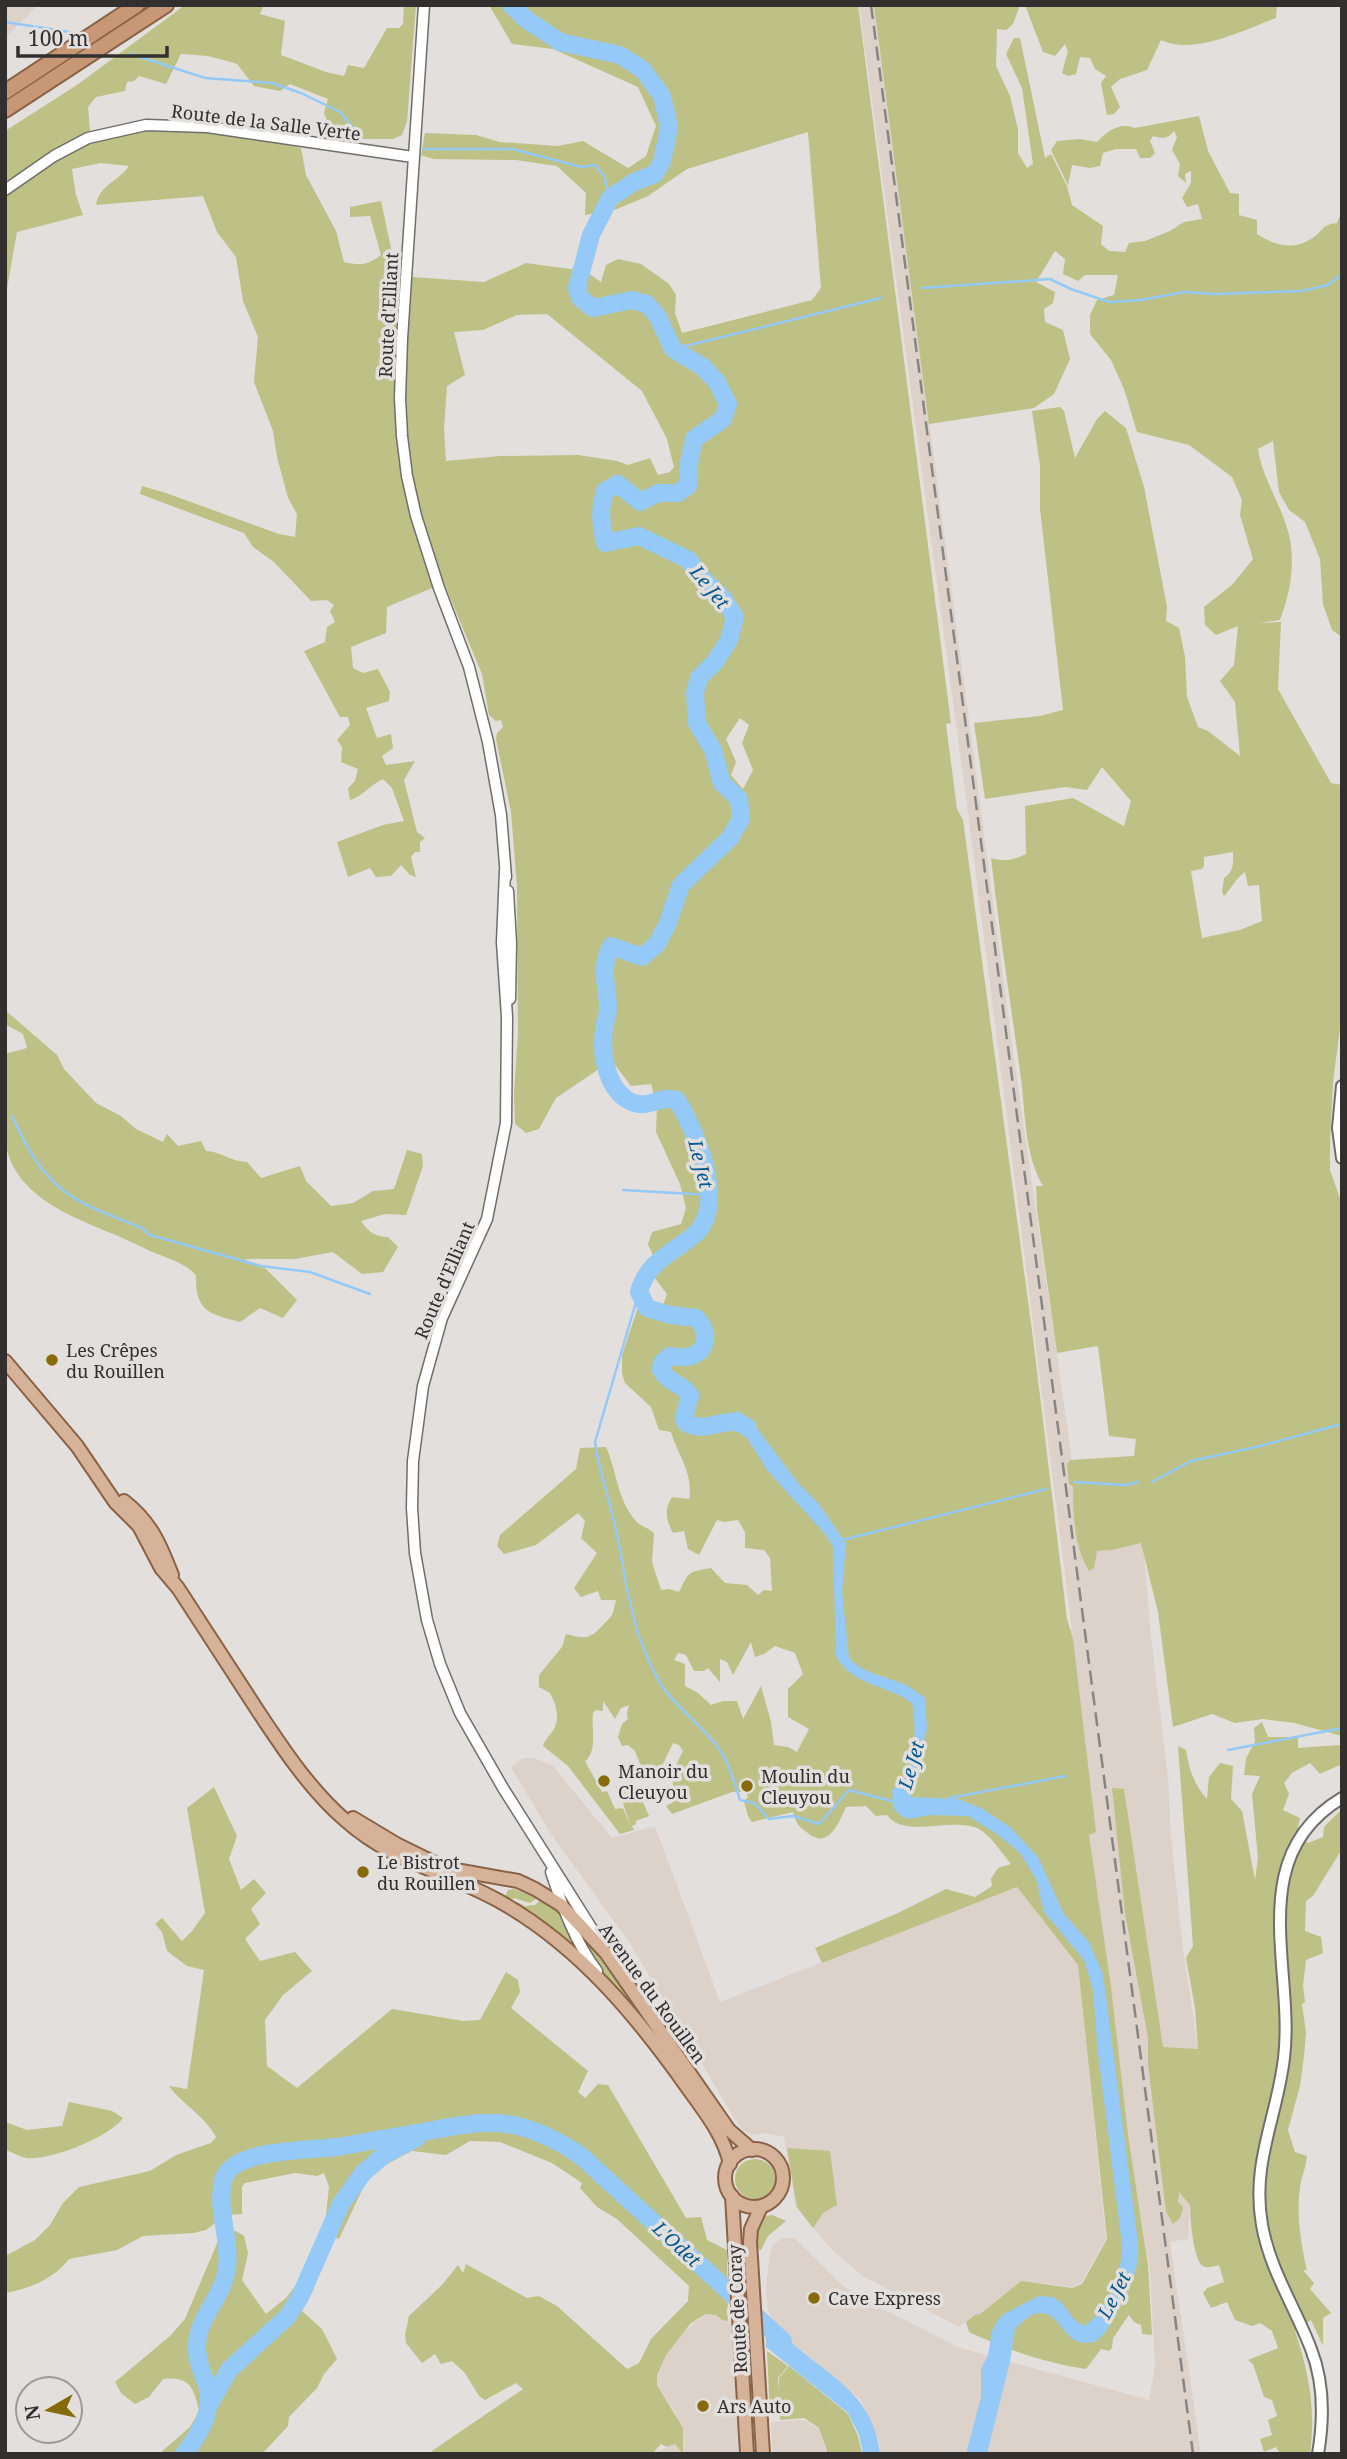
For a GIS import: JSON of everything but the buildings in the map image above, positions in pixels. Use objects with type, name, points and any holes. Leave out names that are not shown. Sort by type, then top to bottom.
[{"type":"highway","points":[[5,92],[137,5]]},
{"type":"highway","points":[[5,113],[166,5]]},
{"type":"main road","points":[[1342,1086],[1339,1128],[1342,1157]]},
{"type":"main road","name":"Avenue du Rouillen","points":[[5,1361],[100,1477],[147,1520],[178,1588],[277,1739],[319,1792],[344,1819],[382,1848],[418,1866],[476,1889],[530,1919],[558,1940],[611,1991],[665,2055],[722,2140],[730,2164]]},
{"type":"main road","name":"Avenue du Rouillen","points":[[319,1792],[368,1828],[444,1868],[518,1881],[561,1905],[606,1953],[729,2130],[752,2150]]},
{"type":"main road","points":[[1318,2454],[1322,2412],[1319,2376],[1311,2349],[1277,2275],[1266,2243],[1261,2216],[1259,2176],[1286,2043],[1279,1934],[1281,1895],[1290,1859],[1300,1838],[1314,1819],[1342,1798]]},
{"type":"main road","points":[[752,2150],[761,2150],[773,2156],[783,2173],[780,2192],[769,2204],[761,2207],[742,2205],[732,2196],[726,2181],[730,2164],[739,2154],[752,2150]]},
{"type":"main road","name":"Route de Coray","points":[[732,2196],[747,2454]]},
{"type":"main road","name":"Route de Coray","points":[[761,2207],[750,2235],[763,2454]]},
{"type":"street","name":"Route d'Elliant","points":[[424,5],[400,379],[402,436],[416,516],[469,667],[499,802],[511,943],[511,991],[503,1140],[487,1219],[446,1307],[429,1361],[416,1427],[412,1487],[417,1567],[427,1620],[452,1697],[479,1749],[606,1953]]},
{"type":"street","name":"Route de la Salle Verte","points":[[5,190],[54,156],[88,138],[146,125],[207,127],[413,157]]},
{"type":"street","name":"Route d'Elliant","points":[[548,1861],[561,1905],[579,1946],[611,1991]]},
{"type":"shaded area","points":[[5,5],[38,5],[5,38]]},
{"type":"shaded area","points":[[859,5],[874,5],[1082,1549],[1143,1541],[1182,1941],[1198,2049],[1188,2239],[1170,2242],[1201,2454],[880,2454],[879,2441],[861,2400],[790,2341],[774,2323],[768,2310],[766,2288],[770,2252],[773,2244],[783,2238],[794,2238],[842,2285],[873,2304],[960,2348],[1149,2400],[1155,2367],[1150,2270],[1124,2116],[1059,1630],[1072,1629],[968,813]]},
{"type":"shaded area","points":[[523,1758],[534,1758],[552,1765],[612,1838],[655,1826],[720,2002],[1017,1887],[1078,1965],[1106,2239],[1081,2283],[1071,2287],[1021,2281],[979,2316],[976,2314],[959,2327],[863,2276],[833,2251],[796,2207],[784,2137],[765,2133],[751,2135],[741,2129],[629,1942],[551,1834],[511,1767]]},
{"type":"shaded area","points":[[705,2314],[733,2321],[738,2454],[652,2454],[675,2444],[683,2453],[684,2439],[675,2412],[657,2385],[657,2375],[666,2355],[681,2334]]},
{"type":"shaded area","points":[[804,2420],[819,2429],[827,2454],[772,2454],[771,2422]]},
{"type":"green space","points":[[185,5],[264,5],[260,14],[285,21],[281,55],[344,76],[348,65],[364,68],[387,28],[399,28],[403,24],[404,5],[416,5],[407,122],[402,135],[393,139],[334,139],[324,113],[328,99],[290,84],[280,91],[254,86],[237,64],[208,56],[181,54],[166,84],[139,76],[134,81],[127,82],[125,91],[96,97],[88,107],[90,130],[94,138],[161,128],[236,133],[301,148],[306,175],[336,231],[344,262],[364,264],[381,255],[370,216],[350,217],[350,207],[381,201],[397,276],[484,282],[526,263],[585,271],[601,282],[606,265],[618,259],[641,264],[669,284],[676,295],[675,313],[682,333],[812,300],[821,288],[808,132],[687,169],[648,196],[617,209],[585,215],[586,193],[557,166],[516,160],[433,159],[421,155],[425,133],[476,135],[500,142],[558,146],[583,141],[628,168],[646,156],[656,126],[638,87],[553,49],[512,44],[489,5],[858,5],[951,723],[946,724],[957,809],[963,820],[1033,1338],[1067,1619],[1073,1639],[1096,1832],[1089,1835],[1111,1987],[1128,2135],[1148,2265],[1152,2335],[1142,2334],[1141,2325],[1134,2322],[1129,2315],[1113,2338],[1112,2348],[1109,2351],[1101,2349],[1086,2369],[1026,2355],[997,2344],[969,2332],[966,2322],[976,2314],[979,2315],[1021,2281],[1072,2288],[1082,2284],[1107,2239],[1078,1965],[1017,1887],[822,1963],[815,1948],[898,1913],[946,1889],[975,1897],[992,1886],[991,1879],[998,1868],[1011,1864],[996,1844],[977,1828],[966,1825],[905,1826],[887,1815],[876,1816],[866,1806],[846,1807],[832,1832],[828,1836],[816,1838],[799,1825],[793,1812],[752,1822],[744,1801],[748,1797],[746,1792],[732,1792],[672,1814],[666,1806],[672,1803],[676,1796],[673,1771],[683,1751],[679,1745],[673,1743],[662,1766],[653,1768],[640,1764],[635,1751],[628,1745],[622,1746],[618,1737],[622,1724],[628,1719],[629,1705],[621,1708],[615,1719],[603,1701],[603,1711],[596,1710],[593,1713],[593,1746],[585,1761],[602,1792],[607,1791],[615,1809],[623,1808],[630,1825],[623,1803],[625,1802],[622,1796],[619,1797],[616,1787],[633,1780],[649,1816],[636,1821],[632,1826],[634,1830],[620,1834],[568,1766],[543,1746],[555,1727],[557,1714],[550,1693],[539,1687],[539,1675],[562,1647],[566,1634],[590,1636],[611,1616],[616,1600],[601,1600],[598,1591],[581,1597],[574,1588],[597,1553],[581,1538],[585,1521],[578,1513],[536,1545],[504,1554],[497,1546],[500,1535],[576,1469],[580,1448],[606,1447],[621,1495],[630,1513],[638,1523],[654,1533],[652,1562],[661,1590],[679,1592],[690,1574],[711,1568],[725,1583],[747,1585],[758,1595],[764,1590],[772,1591],[770,1558],[764,1550],[745,1548],[745,1532],[738,1520],[717,1520],[699,1555],[688,1549],[684,1531],[673,1533],[667,1519],[667,1510],[672,1497],[689,1499],[687,1473],[671,1432],[659,1430],[651,1407],[625,1383],[622,1373],[622,1355],[637,1310],[663,1305],[667,1294],[654,1277],[660,1271],[648,1244],[652,1232],[681,1224],[686,1208],[680,1184],[656,1132],[657,1106],[651,1084],[631,1086],[615,1065],[599,1069],[556,1098],[539,1129],[526,1133],[515,1124],[518,1032],[517,887],[511,812],[496,739],[497,733],[503,727],[501,720],[496,721],[489,715],[482,674],[444,583],[387,607],[386,633],[351,647],[353,668],[363,673],[378,669],[390,692],[389,701],[366,708],[377,738],[391,734],[393,748],[382,756],[386,765],[415,761],[404,780],[417,832],[425,838],[420,842],[420,852],[415,852],[411,857],[416,877],[410,875],[401,865],[391,876],[376,877],[370,868],[348,877],[337,842],[383,825],[404,821],[392,788],[383,779],[350,800],[348,788],[355,781],[358,769],[341,762],[342,747],[337,740],[350,725],[348,717],[340,717],[304,651],[325,642],[327,627],[335,622],[330,611],[334,605],[327,600],[311,601],[274,562],[253,547],[244,533],[140,494],[142,486],[279,534],[295,537],[297,514],[288,498],[273,431],[254,382],[258,337],[243,301],[236,257],[217,232],[203,196],[96,205],[101,192],[129,166],[101,163],[72,169],[76,195],[83,215],[17,232],[5,300],[5,131],[77,85]],"holes":[[[547,314],[642,391],[667,439],[674,467],[670,472],[658,475],[650,458],[628,465],[578,455],[500,456],[446,461],[444,428],[447,386],[465,375],[454,332],[483,330],[517,315]],[[740,718],[749,725],[742,743],[753,770],[743,789],[731,775],[736,762],[726,739]],[[751,1642],[755,1657],[775,1646],[795,1653],[803,1674],[788,1689],[788,1717],[809,1729],[797,1752],[788,1747],[774,1745],[761,1686],[743,1719],[737,1701],[723,1701],[711,1705],[685,1686],[685,1664],[674,1660],[678,1653],[686,1655],[694,1671],[708,1668],[720,1682],[720,1659],[727,1662],[733,1675]]]},
{"type":"green space","points":[[874,5],[1020,5],[1013,24],[1006,30],[997,29],[996,66],[1010,96],[1018,129],[1018,153],[1027,168],[1033,164],[1022,88],[1006,54],[1014,38],[1020,38],[1045,158],[1051,154],[1067,186],[1072,205],[1103,226],[1101,244],[1109,251],[1125,252],[1129,243],[1145,241],[1184,222],[1202,219],[1198,204],[1187,207],[1182,198],[1191,183],[1191,171],[1185,174],[1186,183],[1178,176],[1180,164],[1172,150],[1177,137],[1174,131],[1165,138],[1153,136],[1150,141],[1155,153],[1150,158],[1140,158],[1136,149],[1116,149],[1103,153],[1100,166],[1090,168],[1072,165],[1068,185],[1051,150],[1057,141],[1080,139],[1097,142],[1119,127],[1135,128],[1199,116],[1208,151],[1230,193],[1239,194],[1239,215],[1257,220],[1257,234],[1278,244],[1300,244],[1314,237],[1326,226],[1337,223],[1342,210],[1342,637],[1332,630],[1323,604],[1320,559],[1305,522],[1289,510],[1279,492],[1273,441],[1258,449],[1289,533],[1292,565],[1280,620],[1259,623],[1281,622],[1278,689],[1331,783],[1342,785],[1342,1013],[1333,1082],[1330,1170],[1342,1204],[1342,1736],[1294,1723],[1263,1719],[1235,1723],[1212,1714],[1173,1727],[1158,1612],[1141,1543],[1097,1551],[1094,1568],[1089,1571],[1080,1552],[1074,1520],[1073,1487],[1069,1484],[1067,1465],[1070,1460],[1134,1456],[1136,1439],[1109,1436],[1098,1346],[1057,1353],[1037,1209],[1036,1186],[1043,1186],[1032,1159],[1026,1130],[991,858],[1009,860],[1026,854],[1025,806],[1073,798],[1124,826],[1131,801],[1102,767],[1087,790],[1065,787],[985,799],[974,723],[1040,716],[1063,710],[1040,509],[1040,465],[1032,411],[1060,407],[1064,411],[1075,458],[1097,419],[1105,411],[1126,428],[1144,487],[1167,607],[1166,621],[1179,628],[1185,657],[1187,697],[1198,727],[1208,731],[1240,756],[1235,702],[1220,681],[1234,665],[1238,626],[1216,635],[1205,625],[1204,607],[1232,585],[1253,559],[1240,515],[1242,500],[1232,477],[1189,445],[1137,432],[1124,389],[1111,360],[1090,334],[1090,315],[1097,300],[1114,295],[1118,275],[1085,275],[1078,281],[1063,274],[1065,259],[1055,251],[1036,282],[1055,292],[1053,303],[1044,309],[1045,322],[1063,330],[1070,359],[1054,394],[1034,408],[929,424]],"holes":[[[1233,852],[1232,867],[1224,878],[1222,892],[1224,896],[1245,872],[1248,886],[1259,885],[1262,921],[1240,930],[1202,938],[1191,871],[1202,869],[1204,857]]]},
{"type":"green space","points":[[1025,5],[1277,5],[1276,18],[1218,40],[1188,45],[1161,40],[1147,70],[1120,79],[1111,87],[1120,107],[1114,114],[1107,115],[1101,83],[1106,76],[1095,69],[1090,58],[1080,57],[1076,74],[1068,76],[1062,73],[1068,51],[1065,44],[1055,56],[1043,52]]},
{"type":"green space","points":[[5,1010],[57,1055],[64,1069],[96,1103],[121,1116],[136,1129],[163,1142],[167,1134],[178,1146],[201,1141],[206,1151],[247,1162],[261,1178],[300,1166],[306,1181],[331,1206],[353,1203],[373,1191],[394,1189],[407,1150],[422,1154],[423,1166],[406,1215],[385,1214],[361,1221],[373,1233],[388,1237],[398,1247],[383,1272],[362,1274],[333,1252],[295,1259],[244,1259],[265,1268],[297,1300],[283,1318],[260,1308],[240,1322],[212,1313],[201,1304],[196,1275],[184,1266],[83,1221],[43,1199],[26,1185],[14,1167],[6,1146],[3,1113],[5,1054],[27,1048],[23,1034],[5,1024]]},
{"type":"green space","points":[[1262,1722],[1268,1737],[1298,1737],[1298,1748],[1339,1745],[1342,1750],[1342,1764],[1320,1774],[1310,1763],[1292,1773],[1284,1783],[1289,1794],[1283,1810],[1300,1818],[1296,1836],[1308,1843],[1323,1837],[1324,1827],[1342,1809],[1342,1849],[1313,1896],[1306,1901],[1305,1931],[1321,1937],[1323,1953],[1306,1960],[1303,1986],[1305,2002],[1302,2004],[1306,2033],[1304,2056],[1300,2086],[1288,2130],[1295,2152],[1307,2156],[1299,2198],[1300,2229],[1307,2270],[1303,2270],[1314,2283],[1310,2289],[1331,2313],[1323,2318],[1323,2346],[1311,2320],[1295,2331],[1310,2391],[1310,2454],[1280,2454],[1276,2447],[1264,2452],[1260,2439],[1272,2435],[1268,2420],[1277,2416],[1272,2400],[1264,2397],[1253,2364],[1248,2360],[1278,2348],[1272,2331],[1260,2323],[1252,2326],[1235,2320],[1227,2302],[1211,2308],[1203,2293],[1207,2288],[1224,2282],[1219,2265],[1206,2267],[1200,2262],[1193,2238],[1190,2205],[1179,2192],[1178,2202],[1183,2207],[1180,2218],[1173,2224],[1166,2212],[1148,2064],[1148,2038],[1125,1913],[1112,1788],[1124,1789],[1163,2047],[1198,2049],[1195,2008],[1186,1958],[1193,1946],[1178,1746],[1186,1750],[1193,1776],[1207,1799],[1209,1777],[1220,1763],[1233,1766],[1231,1799],[1242,1811],[1255,1880],[1258,1858],[1252,1794],[1260,1776],[1244,1775],[1246,1758],[1255,1742],[1254,1728]]},
{"type":"green space","points":[[214,1787],[237,1836],[229,1859],[241,1890],[254,1879],[266,1893],[251,1909],[260,1924],[245,1939],[260,1961],[295,1952],[312,1971],[283,1995],[265,2020],[267,2066],[297,2088],[392,2009],[463,2021],[480,2020],[506,1972],[518,1980],[520,1992],[511,2008],[588,2071],[578,2092],[585,2098],[598,2084],[608,2085],[686,2218],[701,2217],[707,2240],[727,2250],[728,2321],[716,2315],[705,2314],[690,2324],[666,2355],[657,2375],[657,2385],[683,2428],[683,2454],[675,2444],[667,2447],[661,2444],[652,2454],[435,2454],[432,2451],[523,2389],[516,2383],[485,2400],[479,2396],[465,2373],[452,2361],[441,2364],[435,2354],[422,2363],[406,2343],[409,2316],[442,2285],[458,2265],[463,2273],[466,2264],[527,2298],[539,2296],[557,2306],[627,2369],[639,2363],[651,2339],[688,2301],[689,2286],[617,2219],[597,2207],[580,2188],[582,2183],[552,2163],[500,2142],[470,2141],[446,2155],[412,2151],[370,2173],[339,2239],[324,2233],[329,2187],[324,2173],[317,2176],[295,2173],[245,2183],[242,2187],[242,2214],[226,2215],[206,2230],[143,2236],[117,2250],[69,2259],[41,2282],[5,2293],[5,2256],[35,2240],[79,2187],[150,2171],[176,2155],[211,2143],[216,2137],[206,2123],[169,2086],[187,2089],[204,1970],[187,1966],[167,1951],[162,1932],[155,1924],[162,1918],[182,1941],[205,1913],[187,1808]]},
{"type":"green space","points":[[514,1889],[537,1898],[530,1903],[514,1898],[509,1902],[504,1899],[508,1890]]},
{"type":"green space","points":[[541,1899],[560,1910],[578,1953],[515,1905],[517,1902],[525,1906],[535,1905]]},
{"type":"green space","points":[[575,1924],[635,2006],[632,2006],[588,1954]]},
{"type":"green space","points":[[69,2102],[112,2111],[123,2118],[106,2133],[64,2152],[26,2158],[5,2150],[5,2122],[27,2130],[62,2126]]},
{"type":"green space","points":[[787,2148],[830,2151],[837,2205],[823,2213],[813,2228],[797,2207]]},
{"type":"green space","points":[[755,2159],[763,2160],[769,2165],[774,2171],[774,2187],[769,2193],[763,2198],[755,2199],[747,2198],[741,2193],[736,2187],[735,2179],[736,2171],[741,2165],[747,2160]]},
{"type":"green space","points":[[772,2215],[786,2221],[768,2236],[761,2250],[757,2249],[757,2234],[766,2216]]},
{"type":"green space","points":[[236,2231],[244,2236],[248,2253],[242,2280],[266,2314],[287,2297],[301,2278],[314,2289],[302,2311],[322,2329],[337,2359],[324,2374],[317,2388],[289,2417],[288,2426],[262,2454],[159,2454],[190,2427],[199,2411],[193,2390],[185,2382],[163,2379],[149,2397],[135,2404],[121,2393],[115,2382],[170,2336],[185,2319],[221,2234]]},
{"type":"green space","points":[[767,2351],[788,2366],[778,2378],[779,2392],[779,2378],[789,2366],[848,2414],[858,2436],[862,2454],[828,2454],[819,2428],[804,2418],[780,2420],[780,2415],[770,2416]]},
{"type":"water","points":[[739,1411],[753,1423],[799,1484],[818,1503],[846,1543],[842,1592],[849,1658],[867,1671],[904,1684],[925,1698],[927,1729],[910,1790],[911,1797],[958,1799],[983,1809],[1011,1828],[1038,1857],[1064,1914],[1089,1942],[1103,1974],[1138,2259],[1116,2315],[1105,2333],[1096,2341],[1085,2343],[1074,2340],[1053,2318],[1042,2313],[1030,2316],[1015,2329],[1010,2362],[987,2454],[966,2454],[981,2397],[981,2369],[998,2320],[1004,2314],[1039,2296],[1053,2297],[1061,2302],[1075,2320],[1084,2326],[1093,2320],[1107,2301],[1120,2266],[1122,2244],[1098,2053],[1093,1990],[1084,1960],[1044,1912],[1036,1879],[1020,1853],[968,1816],[929,1815],[910,1819],[901,1816],[893,1808],[892,1790],[905,1777],[912,1757],[915,1733],[912,1703],[852,1674],[836,1656],[833,1547],[826,1535],[767,1470],[744,1433],[734,1427],[727,1428],[726,1416]]},
{"type":"water","points":[[765,2314],[791,2342],[835,2377],[859,2402],[876,2434],[880,2454],[863,2454],[859,2435],[848,2413],[766,2347]]},
{"type":"waterway","name":"Le Jet","points":[[511,5],[527,20],[560,42],[620,55],[643,70],[662,96],[669,127],[662,162],[655,174],[634,182],[610,198],[591,235],[577,288],[580,298],[593,308],[632,300],[647,304],[658,317],[673,349],[703,367],[717,382],[728,404],[723,419],[694,439],[688,486],[678,493],[658,493],[640,502],[618,484],[605,491],[603,498],[601,517],[605,543],[639,536],[689,560],[699,575],[722,597],[735,617],[729,640],[715,662],[699,678],[695,693],[697,723],[713,750],[722,783],[739,799],[741,819],[730,838],[681,885],[667,925],[657,944],[642,957],[611,946],[605,963],[608,1009],[603,1049],[609,1077],[626,1099],[641,1104],[664,1099],[677,1100],[700,1149],[709,1188],[704,1222],[694,1235],[654,1266],[639,1292],[647,1308],[670,1315],[696,1318],[704,1329],[705,1341],[700,1351],[687,1357],[670,1356],[662,1363],[661,1370],[667,1378],[690,1395],[684,1418],[686,1423],[702,1427],[733,1422],[748,1428]]},
{"type":"waterway","points":[[5,22],[70,32]]},
{"type":"waterway","points":[[131,54],[205,78],[272,83],[301,93],[340,112],[354,129],[362,134]]},
{"type":"waterway","points":[[425,149],[513,149],[581,167],[595,165],[604,176],[610,198]]},
{"type":"waterway","points":[[922,288],[1050,279],[1109,302],[1141,300],[1184,292],[1215,294],[1302,291],[1328,285],[1342,274]]},
{"type":"waterway","points":[[673,349],[881,298]]},
{"type":"waterway","points":[[12,1116],[49,1177],[62,1190],[95,1209],[142,1228],[150,1235],[261,1266],[310,1272],[370,1294]]},
{"type":"waterway","points":[[623,1190],[710,1195]]},
{"type":"waterway","points":[[639,1292],[595,1442],[631,1608],[650,1664],[666,1692],[721,1752],[740,1800],[754,1803],[769,1819],[793,1816],[819,1824],[849,1790],[895,1802]]},
{"type":"waterway","points":[[1152,1482],[1191,1461],[1342,1424]]},
{"type":"waterway","points":[[1074,1482],[1125,1485],[1138,1482]]},
{"type":"waterway","points":[[842,1540],[1046,1489]]},
{"type":"waterway","points":[[1228,1750],[1337,1729],[1342,1731]]},
{"type":"waterway","points":[[949,1798],[1066,1776]]},
{"type":"waterway","name":"L'Odet","points":[[184,2454],[200,2431],[207,2413],[209,2395],[197,2345],[198,2335],[221,2288],[227,2268],[221,2200],[224,2178],[231,2168],[257,2156],[337,2147],[469,2124],[490,2123],[532,2130],[581,2156],[783,2341]]},
{"type":"waterway","name":"L'Odet","points":[[209,2405],[229,2370],[288,2316],[300,2297],[341,2204],[363,2173],[384,2155],[417,2138]]},
{"type":"railway","points":[[871,5],[1193,2454]]},
{"type":"place","name":"Les Crêpes du Rouillen","points":[[52,1360]]},
{"type":"place","name":"Manoir du Cleuyou","points":[[604,1781]]},
{"type":"place","name":"Moulin du Cleuyou","points":[[747,1786]]},
{"type":"place","name":"Le Bistrot du Rouillen","points":[[363,1872]]},
{"type":"place","name":"Cave Express","points":[[814,2298]]},
{"type":"place","name":"Ars Auto","points":[[703,2406]]}]
